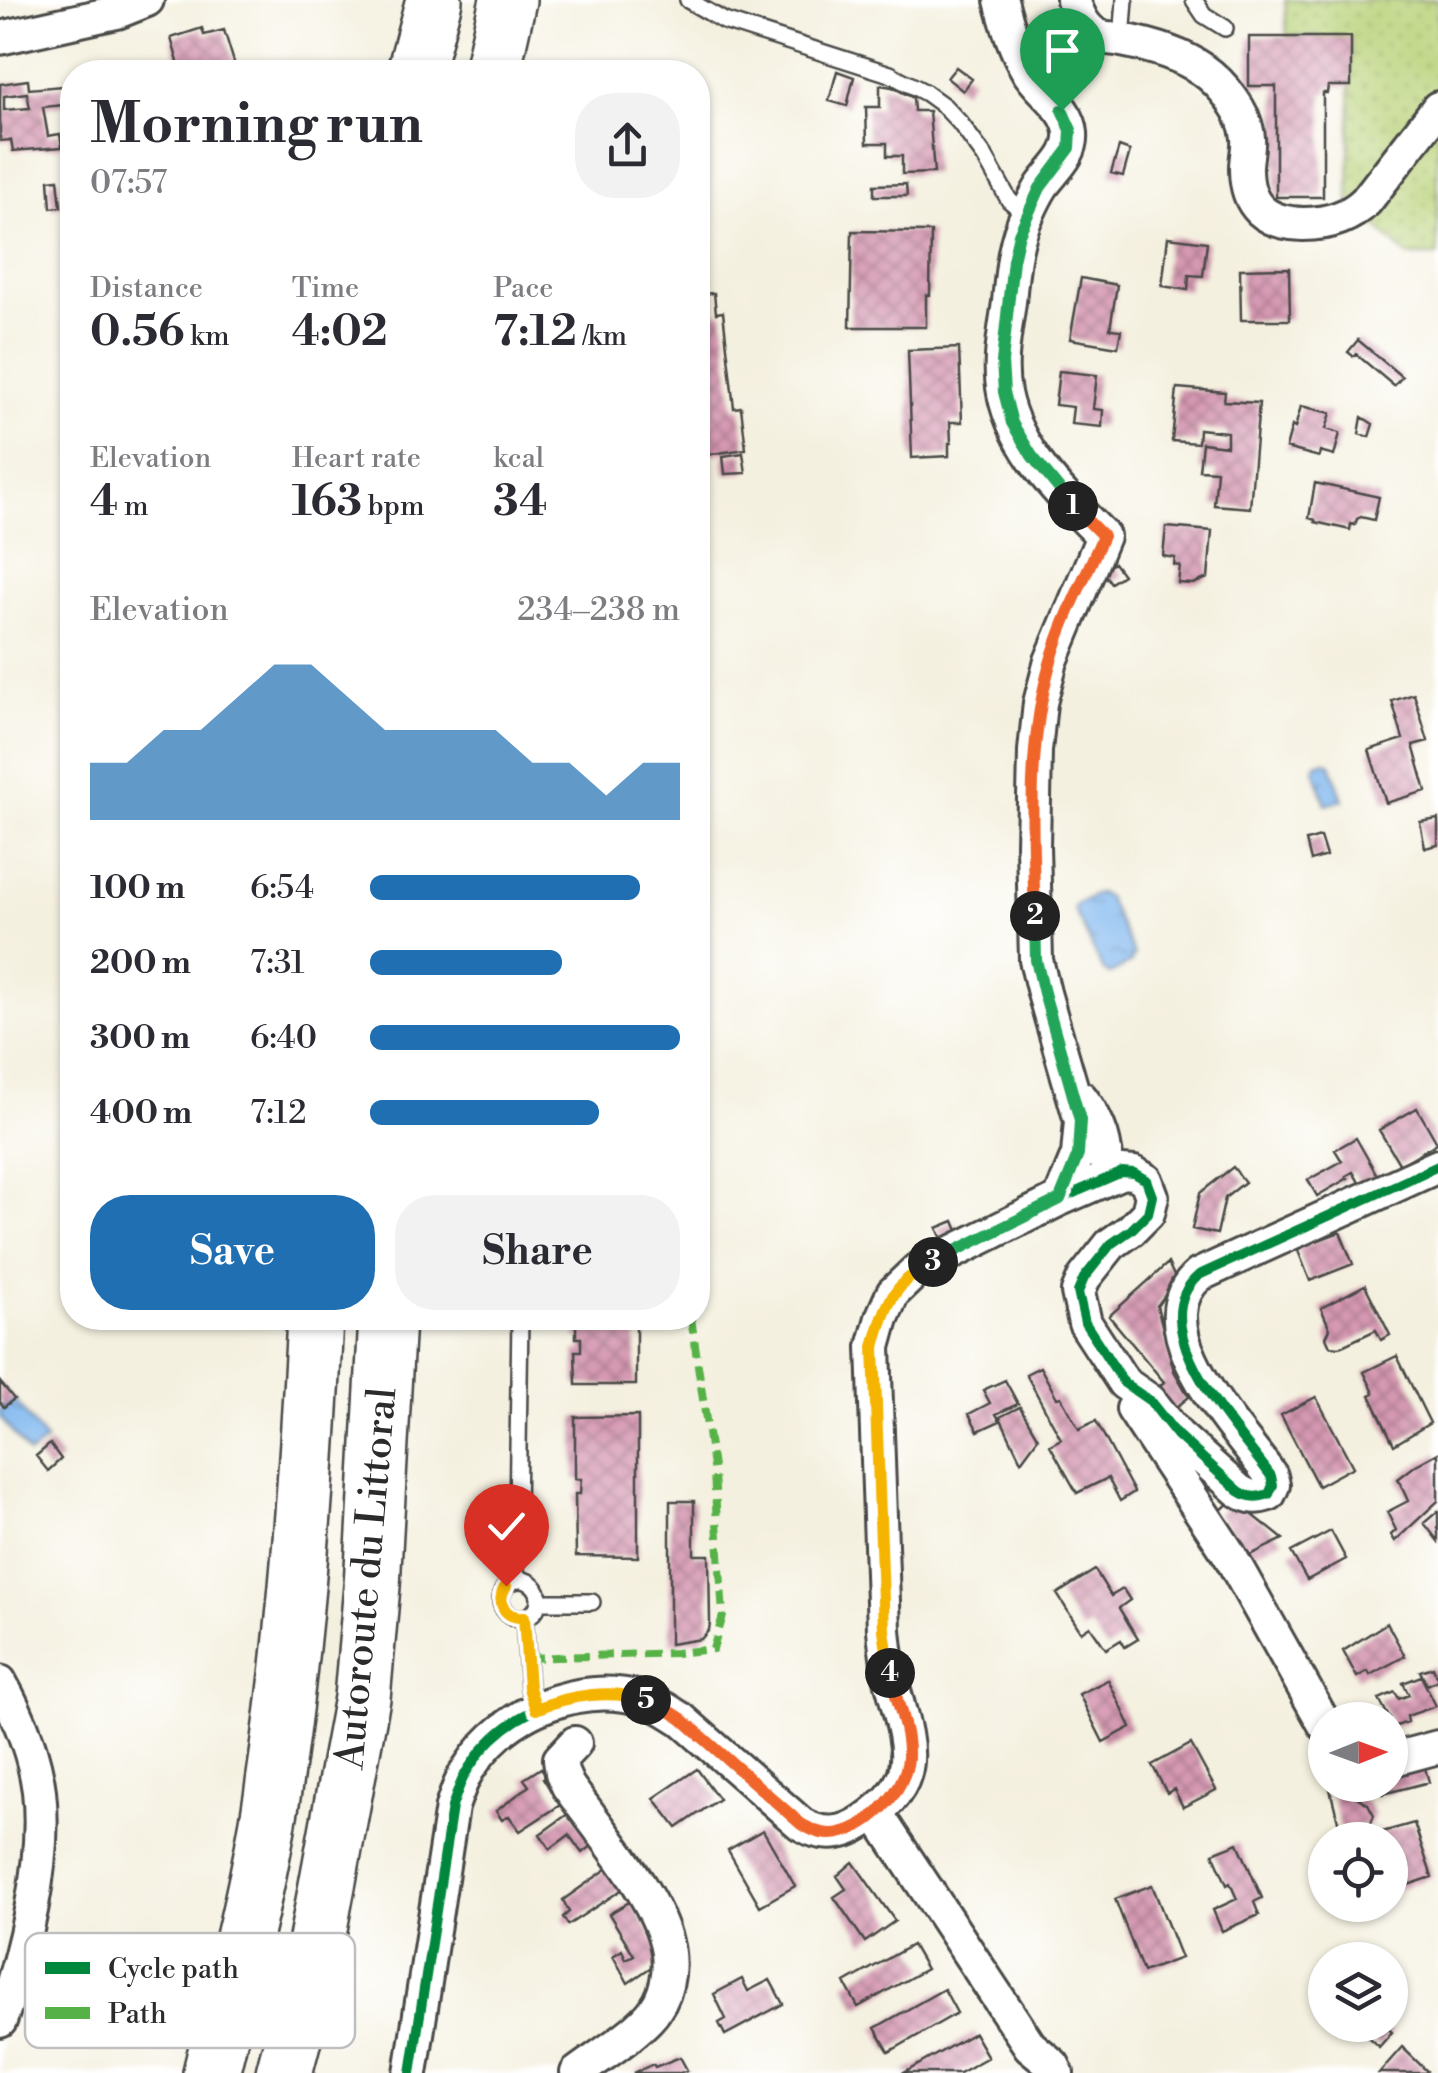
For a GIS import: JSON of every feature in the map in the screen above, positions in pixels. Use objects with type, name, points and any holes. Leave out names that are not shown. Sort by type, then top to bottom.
[{"type":"highway","points":[[419,60],[434,0]]},
{"type":"highway","points":[[495,60],[508,0]]},
{"type":"highway","name":"Autoroute du Littoral","points":[[245,1933],[272,1798],[295,1601],[314,1330]]},
{"type":"highway","name":"Autoroute du Littoral","points":[[318,1933],[362,1698],[386,1330]]},
{"type":"highway","points":[[331,1933],[362,1698]]},
{"type":"highway","name":"Autoroute du Littoral","points":[[210,2073],[216,2048]]},
{"type":"highway","name":"Autoroute du Littoral","points":[[284,2073],[291,2048]]},
{"type":"highway","points":[[305,2073],[310,2048]]},
{"type":"street","points":[[1002,0],[1012,39],[1029,73],[1062,110],[1071,130],[1070,148],[1040,188],[1019,234],[1002,362],[1004,392],[1012,423],[1032,456],[1103,536],[1051,660],[1040,703],[1035,751],[1036,960],[1080,1120],[1078,1155],[1060,1199]]},
{"type":"street","points":[[1073,0],[1088,29],[1202,69],[1234,103],[1248,137],[1246,174],[1250,195],[1259,211],[1274,221],[1316,224],[1354,214],[1435,111]]},
{"type":"street","points":[[0,38],[128,4]]},
{"type":"street","points":[[1070,1082],[1096,1118],[1106,1149],[1108,1178]]},
{"type":"street","points":[[1124,1383],[1150,1401],[1177,1435],[1239,1491],[1248,1497],[1269,1494],[1271,1476],[1214,1404],[1188,1351],[1178,1317],[1188,1284],[1199,1275],[1438,1166]]},
{"type":"street","points":[[411,2073],[458,1788],[480,1752],[498,1734],[536,1709],[555,1701],[598,1694],[642,1698],[662,1706],[809,1828],[832,1834],[844,1832],[888,1802],[906,1774],[908,1757],[884,1630],[874,1347],[882,1318],[893,1293],[918,1270],[1122,1172],[1146,1180],[1152,1196],[1148,1213],[1111,1244],[1084,1278],[1078,1292],[1085,1323],[1124,1383],[1134,1412],[1229,1554],[1312,1702]]},
{"type":"street","points":[[0,1682],[21,1722],[32,1757],[40,1819],[31,1902],[0,2020]]},
{"type":"street","points":[[574,1743],[560,1759],[562,1773],[657,1917],[668,1956],[665,1990],[655,2011],[576,2073]]},
{"type":"street","points":[[1408,1755],[1438,1747]]},
{"type":"street","points":[[876,1813],[1030,2046],[1057,2073]]},
{"type":"lane","points":[[688,0],[724,21],[890,74],[926,93],[960,123],[986,157],[1010,200],[1027,215]]},
{"type":"lane","points":[[1122,40],[1126,0]]},
{"type":"lane","points":[[1194,0],[1204,16],[1225,28]]},
{"type":"lane","points":[[516,1580],[520,1330]]},
{"type":"lane","points":[[372,1586],[394,1475]]},
{"type":"lane","points":[[522,1579],[533,1585],[539,1602],[533,1613],[514,1618],[501,1604],[502,1591],[510,1582],[522,1579]]},
{"type":"lane","points":[[539,1602],[592,1602]]},
{"type":"lane","points":[[524,1617],[529,1688],[536,1709]]},
{"type":"green space","points":[[1285,0],[1438,0],[1438,256],[1408,256],[1349,201],[1351,38],[1287,36]]},
{"type":"water","points":[[1325,761],[1331,764],[1343,800],[1326,805],[1314,769]]},
{"type":"water","points":[[1098,893],[1107,897],[1134,955],[1130,963],[1110,974],[1103,970],[1074,909]]},
{"type":"water","points":[[14,1399],[46,1441],[29,1454],[0,1417],[0,1409]]},
{"type":"building","points":[[202,28],[204,35],[224,30],[233,60],[177,60],[171,38]]},
{"type":"building","points":[[1249,37],[1351,37],[1351,86],[1328,86],[1327,93],[1323,93],[1323,197],[1276,197],[1276,86],[1249,86]]},
{"type":"building","points":[[956,67],[972,79],[963,91],[947,78]]},
{"type":"building","points":[[837,71],[854,77],[847,106],[829,101]]},
{"type":"building","points":[[28,80],[29,89],[60,86],[60,105],[43,107],[48,136],[60,134],[60,147],[13,151],[11,140],[0,141],[0,84]],"holes":[[[27,93],[30,108],[4,110],[4,96]]]},
{"type":"building","points":[[880,85],[913,98],[914,111],[929,111],[934,173],[902,174],[902,156],[887,156],[887,143],[867,143],[866,107],[880,107]]},
{"type":"building","points":[[1119,147],[1130,151],[1123,176],[1111,173]]},
{"type":"building","points":[[58,179],[60,207],[51,208],[49,180]]},
{"type":"building","points":[[906,184],[907,196],[874,196],[874,185]]},
{"type":"building","points":[[852,231],[931,232],[926,327],[850,327]]},
{"type":"building","points":[[1168,237],[1207,242],[1203,276],[1189,275],[1188,290],[1162,286]]},
{"type":"building","points":[[1289,268],[1290,320],[1241,320],[1240,269]]},
{"type":"building","points":[[1081,278],[1117,285],[1110,329],[1121,330],[1118,347],[1070,339]]},
{"type":"building","points":[[710,293],[714,293],[716,313],[723,312],[734,408],[741,407],[746,449],[710,454]]},
{"type":"building","points":[[1358,340],[1402,377],[1394,386],[1356,354],[1348,352]]},
{"type":"building","points":[[959,348],[962,422],[950,422],[949,456],[912,458],[908,350]]},
{"type":"building","points":[[1059,371],[1097,375],[1093,409],[1103,410],[1102,427],[1071,424],[1073,407],[1055,405]]},
{"type":"building","points":[[1177,388],[1225,392],[1224,401],[1259,403],[1250,508],[1214,505],[1217,471],[1199,470],[1202,443],[1227,446],[1227,432],[1199,429],[1198,443],[1172,441]]},
{"type":"building","points":[[1301,406],[1331,413],[1326,429],[1340,433],[1334,456],[1320,452],[1319,457],[1286,448]]},
{"type":"building","points":[[1362,417],[1373,424],[1369,437],[1359,434]]},
{"type":"building","points":[[743,453],[746,473],[725,474],[723,456]]},
{"type":"building","points":[[1315,483],[1379,497],[1374,520],[1361,517],[1355,525],[1351,524],[1350,530],[1315,522],[1309,518]]},
{"type":"building","points":[[1166,527],[1212,531],[1208,578],[1193,584],[1178,583],[1180,566],[1174,565],[1175,558],[1163,556]]},
{"type":"building","points":[[1114,563],[1123,575],[1111,583],[1102,571]]},
{"type":"building","points":[[1414,694],[1428,741],[1413,745],[1426,791],[1386,803],[1369,750],[1403,739],[1392,701]]},
{"type":"building","points":[[1438,819],[1438,845],[1425,848],[1420,822]]},
{"type":"building","points":[[1320,837],[1326,856],[1311,861],[1306,841]]},
{"type":"building","points":[[1417,1108],[1437,1143],[1400,1165],[1379,1130]]},
{"type":"building","points":[[1356,1138],[1377,1175],[1360,1184],[1353,1172],[1317,1196],[1308,1180],[1342,1161],[1335,1150]]},
{"type":"building","points":[[1233,1167],[1245,1182],[1225,1198],[1217,1234],[1192,1229],[1200,1193]]},
{"type":"building","points":[[954,1221],[959,1233],[942,1239],[937,1228]]},
{"type":"building","points":[[1340,1232],[1353,1264],[1310,1281],[1297,1248]]},
{"type":"building","points":[[1168,1263],[1176,1280],[1157,1306],[1174,1371],[1189,1397],[1173,1410],[1155,1391],[1164,1382],[1109,1316]]},
{"type":"building","points":[[1365,1285],[1390,1335],[1381,1340],[1376,1330],[1340,1347],[1330,1346],[1326,1337],[1330,1329],[1321,1308]]},
{"type":"building","points":[[576,1330],[636,1330],[636,1385],[576,1385],[575,1351],[581,1351],[581,1338],[576,1338]]},
{"type":"building","points":[[1397,1356],[1430,1423],[1394,1445],[1370,1395],[1374,1393],[1364,1372]]},
{"type":"building","points":[[1040,1367],[1079,1429],[1096,1421],[1134,1492],[1120,1501],[1108,1478],[1077,1493],[1050,1445],[1061,1439],[1026,1374]]},
{"type":"building","points":[[1005,1380],[1018,1404],[996,1414],[1000,1421],[978,1431],[969,1414],[990,1403],[983,1390]]},
{"type":"building","points":[[0,1382],[14,1399],[4,1407],[0,1402]]},
{"type":"building","points":[[1316,1397],[1353,1467],[1318,1486],[1281,1415]]},
{"type":"building","points":[[1020,1407],[1038,1438],[1021,1461],[1000,1417]]},
{"type":"building","points":[[638,1416],[638,1557],[576,1556],[575,1494],[580,1494],[581,1479],[575,1479],[575,1417]]},
{"type":"building","points":[[50,1444],[61,1459],[48,1471],[36,1456]]},
{"type":"building","points":[[1438,1453],[1438,1501],[1395,1541],[1391,1535],[1396,1530],[1387,1512],[1408,1501],[1398,1479]]},
{"type":"building","points":[[1233,1499],[1283,1539],[1250,1555],[1217,1514]]},
{"type":"building","points":[[670,1501],[694,1501],[694,1555],[709,1555],[710,1623],[701,1639],[670,1644]]},
{"type":"building","points":[[1438,1511],[1438,1541],[1424,1523]]},
{"type":"building","points":[[1331,1531],[1346,1559],[1307,1580],[1291,1552]]},
{"type":"building","points":[[1095,1570],[1111,1596],[1123,1589],[1130,1600],[1119,1608],[1138,1639],[1125,1647],[1121,1640],[1106,1649],[1090,1626],[1081,1632],[1057,1594]]},
{"type":"building","points":[[1387,1623],[1405,1656],[1370,1675],[1368,1671],[1357,1677],[1343,1651]]},
{"type":"building","points":[[1433,1667],[1438,1680],[1427,1685],[1420,1671]]},
{"type":"building","points":[[1421,1676],[1436,1706],[1408,1716],[1408,1702],[1381,1702],[1379,1699],[1395,1692],[1399,1699],[1409,1695],[1403,1683]]},
{"type":"building","points":[[1108,1680],[1131,1727],[1103,1742],[1079,1694]]},
{"type":"building","points":[[1191,1744],[1216,1790],[1183,1807],[1174,1789],[1167,1793],[1152,1765]]},
{"type":"building","points":[[1423,1761],[1429,1782],[1408,1787],[1408,1765]]},
{"type":"building","points":[[541,1768],[560,1805],[520,1831],[509,1816],[502,1820],[496,1811],[529,1786],[524,1779]]},
{"type":"building","points":[[697,1769],[719,1799],[677,1828],[654,1798]]},
{"type":"building","points":[[1333,1802],[1365,1802],[1374,1815],[1371,1822],[1338,1822]]},
{"type":"building","points":[[572,1811],[595,1844],[582,1853],[569,1835],[550,1849],[540,1834]]},
{"type":"building","points":[[1414,1823],[1432,1877],[1408,1885],[1408,1825]]},
{"type":"building","points":[[763,1830],[795,1886],[760,1906],[728,1850]]},
{"type":"building","points":[[1238,1843],[1262,1898],[1254,1902],[1259,1915],[1222,1931],[1213,1910],[1237,1899],[1213,1853]]},
{"type":"building","points":[[853,1862],[895,1921],[865,1942],[834,1897],[846,1889],[837,1876]]},
{"type":"building","points":[[611,1866],[626,1887],[568,1925],[563,1917],[569,1912],[563,1900]]},
{"type":"building","points":[[1152,1885],[1181,1958],[1143,1972],[1115,1899]]},
{"type":"building","points":[[631,1901],[657,1946],[660,1961],[628,1983],[613,1956],[622,1950],[626,1959],[634,1955],[609,1914]]},
{"type":"building","points":[[912,1945],[926,1969],[858,2007],[845,1983]]},
{"type":"building","points":[[742,1979],[748,1991],[770,1980],[783,2004],[725,2035],[719,2023],[726,2019],[714,1994]]},
{"type":"building","points":[[944,1989],[957,2013],[889,2052],[875,2028]]},
{"type":"building","points":[[974,2033],[988,2057],[959,2073],[904,2073]]},
{"type":"building","points":[[1402,2047],[1427,2071],[1379,2073]]},
{"type":"building","points":[[680,2057],[687,2070],[680,2073],[634,2073],[653,2064],[655,2067]]},
{"type":"marked path","points":[[527,1658],[713,1649],[723,1616],[714,1474],[693,1330]]},
{"type":"cycle path","points":[[411,2073],[452,1807],[465,1775],[486,1746],[524,1716],[545,1705],[592,1694],[616,1694],[651,1702],[681,1719],[801,1824],[817,1831],[841,1831],[857,1825],[896,1792],[907,1763],[907,1747],[884,1630],[874,1347],[893,1293],[917,1270],[1122,1172],[1146,1180],[1152,1196],[1148,1213],[1111,1244],[1078,1292],[1085,1323],[1124,1383],[1150,1401],[1177,1435],[1239,1491],[1261,1496],[1269,1494],[1271,1476],[1200,1378],[1180,1322],[1183,1297],[1199,1275],[1438,1166]]},
{"type":"route","points":[[506,1586],[500,1597],[504,1610],[514,1618],[524,1617],[529,1688],[536,1709],[555,1701],[598,1694],[642,1698],[662,1706],[682,1719],[801,1824],[818,1832],[844,1832],[859,1825],[888,1802],[906,1774],[907,1737],[889,1672],[884,1630],[874,1347],[882,1318],[893,1293],[918,1270],[1060,1199],[1078,1155],[1080,1120],[1036,960],[1035,751],[1040,703],[1051,660],[1103,536],[1055,486],[1012,423],[1002,362],[1019,234],[1040,188],[1070,148],[1071,130],[1062,110]]}]
